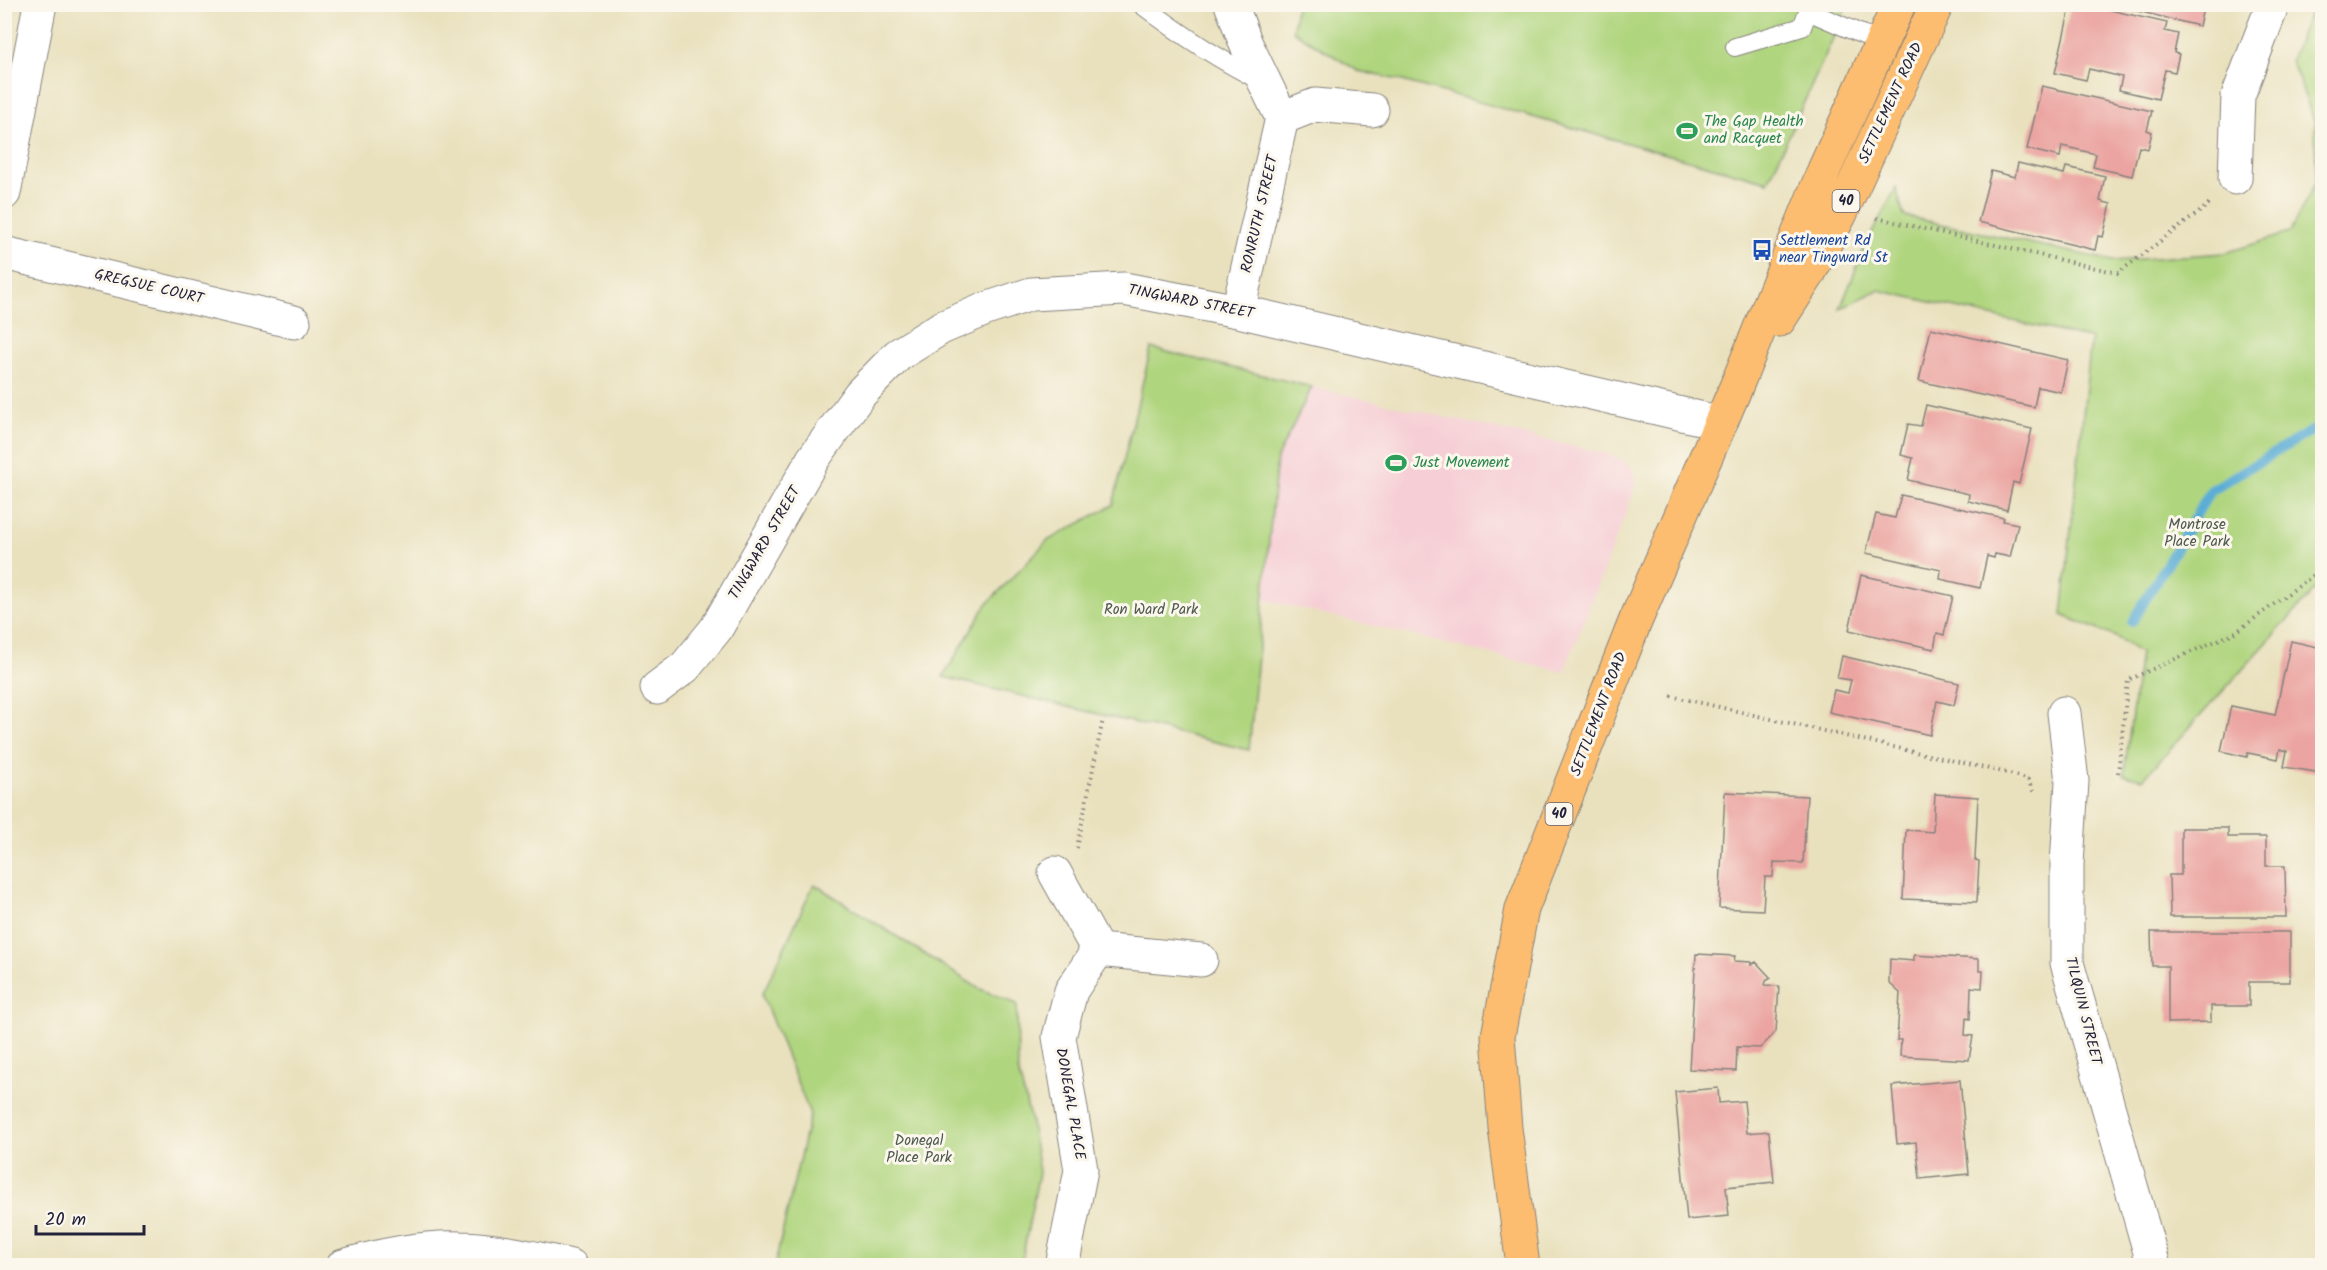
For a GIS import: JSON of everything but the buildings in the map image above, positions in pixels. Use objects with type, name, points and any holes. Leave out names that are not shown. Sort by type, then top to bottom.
[{"type":"main road","name":"SETTLEMENT ROAD","points":[[1523,1266],[1505,1128],[1498,1035],[1522,909],[1635,622],[1736,387],[1824,170],[1899,4]]},
{"type":"main road","name":"SETTLEMENT ROAD","points":[[1736,387],[1808,275],[1831,234],[1937,4]]},
{"type":"street","points":[[4,193],[40,4]]},
{"type":"street","points":[[1231,4],[1246,44],[1282,118],[1315,105],[1372,110]]},
{"type":"street","points":[[2235,178],[2238,96],[2272,4]]},
{"type":"street","name":"RONRUTH STREET","points":[[1238,310],[1282,118]]},
{"type":"street","name":"GREGSUE COURT","points":[[4,253],[294,322]]},
{"type":"street","name":"TINGWARD STREET","points":[[657,688],[685,667],[716,629],[813,459],[860,394],[898,355],[941,328],[986,309],[1031,294],[1124,289],[1238,310],[1720,423]]},
{"type":"street","name":"TILQUIN STREET","points":[[2064,713],[2073,781],[2067,865],[2067,963],[2154,1266]]},
{"type":"street","points":[[1055,873],[1098,950],[1202,960]]},
{"type":"street","name":"DONEGAL PLACE","points":[[1062,1266],[1081,1170],[1059,1037],[1071,991],[1098,950]]},
{"type":"street","points":[[343,1266],[380,1255],[461,1248],[514,1253],[571,1266]]},
{"type":"lane","points":[[1142,4],[1179,34],[1264,83]]},
{"type":"lane","points":[[1735,47],[1802,27],[1809,8],[1882,43]]},
{"type":"path","points":[[1876,218],[2118,273],[2202,210],[2235,178]]},
{"type":"path","points":[[2118,773],[2128,681],[2236,632],[2322,569]]},
{"type":"path","points":[[1671,696],[2007,773],[2028,780],[2034,789],[2034,796]]},
{"type":"path","points":[[1055,873],[1078,847],[1103,719]]},
{"type":"shaded area","points":[[1312,387],[1612,455],[1631,466],[1636,480],[1631,499],[1564,672],[1265,600],[1277,458]]},
{"type":"green space","name":"The Gap Health and Racquet","points":[[1296,5],[1848,5],[1768,182],[1399,80],[1358,71],[1293,31]]},
{"type":"green space","name":"Montrose Place Park","points":[[2313,5],[2322,5],[2322,582],[2143,779],[2124,775],[2140,653],[2116,637],[2062,615],[2091,339],[1878,290],[1840,309],[1866,244],[1896,188],[1904,216],[2113,261],[2225,253],[2289,233],[2316,181],[2315,123],[2291,60]]},
{"type":"green space","name":"Ron Ward Park","points":[[1151,348],[1312,387],[1277,458],[1249,750],[943,677],[987,604],[1047,541],[1113,505]]},
{"type":"green space","name":"Donegal Place Park","points":[[814,884],[978,988],[1017,1004],[1018,1070],[1031,1122],[1039,1172],[1021,1265],[782,1266],[775,1264],[810,1114],[762,995]]},
{"type":"waterway","points":[[2132,622],[2211,490],[2322,425]]},
{"type":"place","name":"The Gap Health and Racquet","points":[[1687,131]]},
{"type":"place","name":"Settlement Rd near Tingward St","points":[[1762,250]]},
{"type":"place","name":"Just Movement","points":[[1396,463]]}]
